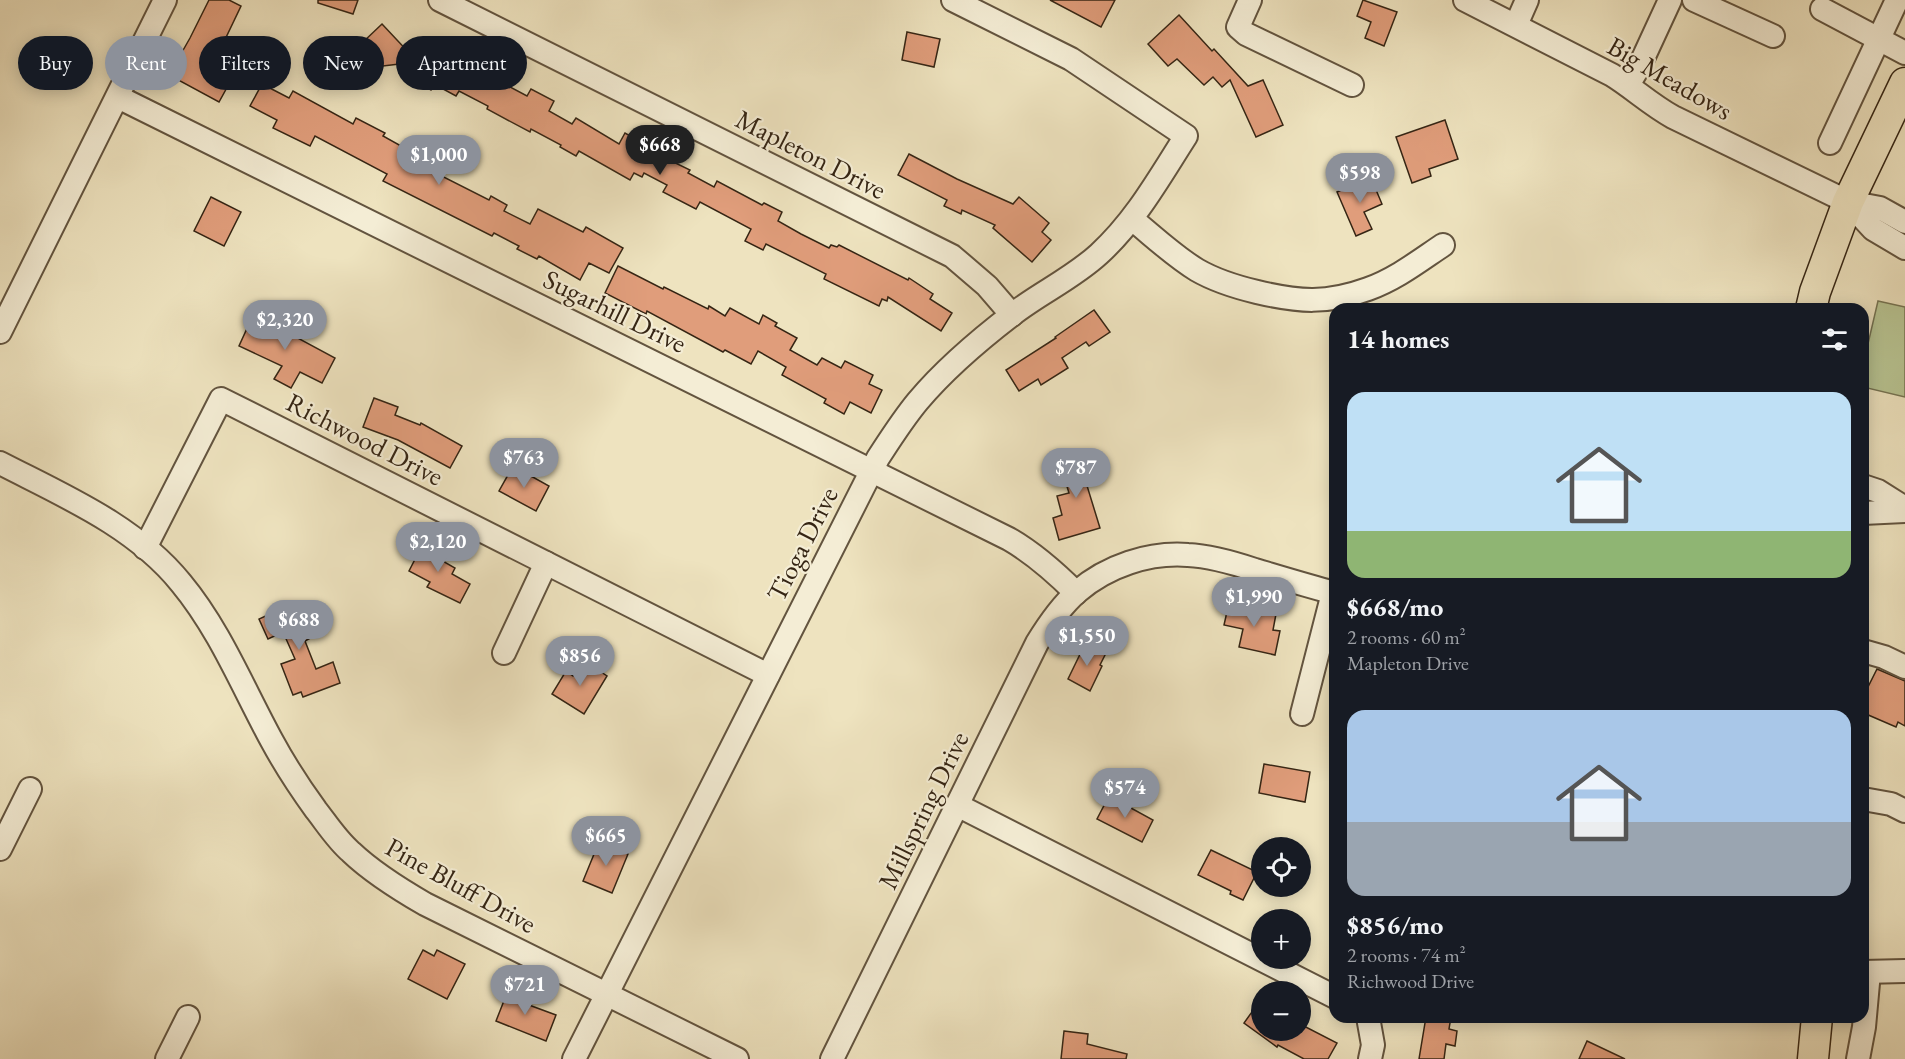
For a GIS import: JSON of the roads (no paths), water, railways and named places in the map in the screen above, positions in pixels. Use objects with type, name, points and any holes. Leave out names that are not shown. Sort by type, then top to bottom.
[{"type":"main road","points":[[1812,303],[1848,202],[1905,83]]},
{"type":"main road","points":[[1813,1059],[1816,1023]]},
{"type":"street","points":[[0,332],[165,0]]},
{"type":"street","name":"Mapleton Drive","points":[[440,0],[952,256],[987,286],[1012,315]]},
{"type":"street","name":"Tioga Drive","points":[[574,1059],[872,471],[902,422],[919,400],[958,361],[1012,315],[1099,254],[1132,219],[1186,136],[1071,59],[953,0]]},
{"type":"street","points":[[1250,0],[1238,27],[1246,34],[1352,86]]},
{"type":"street","name":"Big Meadows","points":[[1465,0],[1628,85],[1673,117],[1848,202],[1880,208],[1905,222]]},
{"type":"street","points":[[1516,26],[1527,0]]},
{"type":"street","points":[[1628,85],[1640,65],[1670,0]]},
{"type":"street","points":[[1694,0],[1773,36]]},
{"type":"street","points":[[1830,143],[1897,0]]},
{"type":"street","points":[[1822,9],[1905,53]]},
{"type":"street","name":"Sugarhill Drive","points":[[118,97],[1019,544],[1049,567],[1076,593]]},
{"type":"street","name":"Big Meadows","points":[[1848,202],[1873,229],[1905,248]]},
{"type":"street","points":[[1132,219],[1180,258],[1218,280],[1238,288],[1303,301],[1325,300],[1371,288],[1407,269],[1443,245]]},
{"type":"street","name":"Richwood Drive","points":[[145,548],[222,399],[768,675]]},
{"type":"street","name":"Pine Bluff Drive","points":[[0,463],[114,524],[160,560],[181,582],[225,650],[272,743],[295,779],[350,852],[390,883],[425,904],[737,1059]]},
{"type":"street","points":[[1869,488],[1878,491],[1905,509]]},
{"type":"street","points":[[1869,513],[1905,509]]},
{"type":"street","name":"Millspring Drive","points":[[832,1059],[1037,643],[1050,622],[1076,593],[1094,580],[1124,565],[1173,554],[1217,560],[1329,592]]},
{"type":"street","points":[[504,653],[546,563]]},
{"type":"street","points":[[1302,714],[1329,612]]},
{"type":"street","points":[[1869,653],[1884,657],[1905,668]]},
{"type":"street","points":[[0,849],[30,789]]},
{"type":"street","points":[[1869,800],[1891,804],[1905,811]]},
{"type":"street","points":[[957,805],[1329,994]]},
{"type":"street","points":[[1869,972],[1905,971]]},
{"type":"street","points":[[167,1059],[188,1017]]},
{"type":"street","points":[[1369,1023],[1373,1045],[1370,1059]]},
{"type":"street","points":[[1858,1059],[1864,1023]]}]
